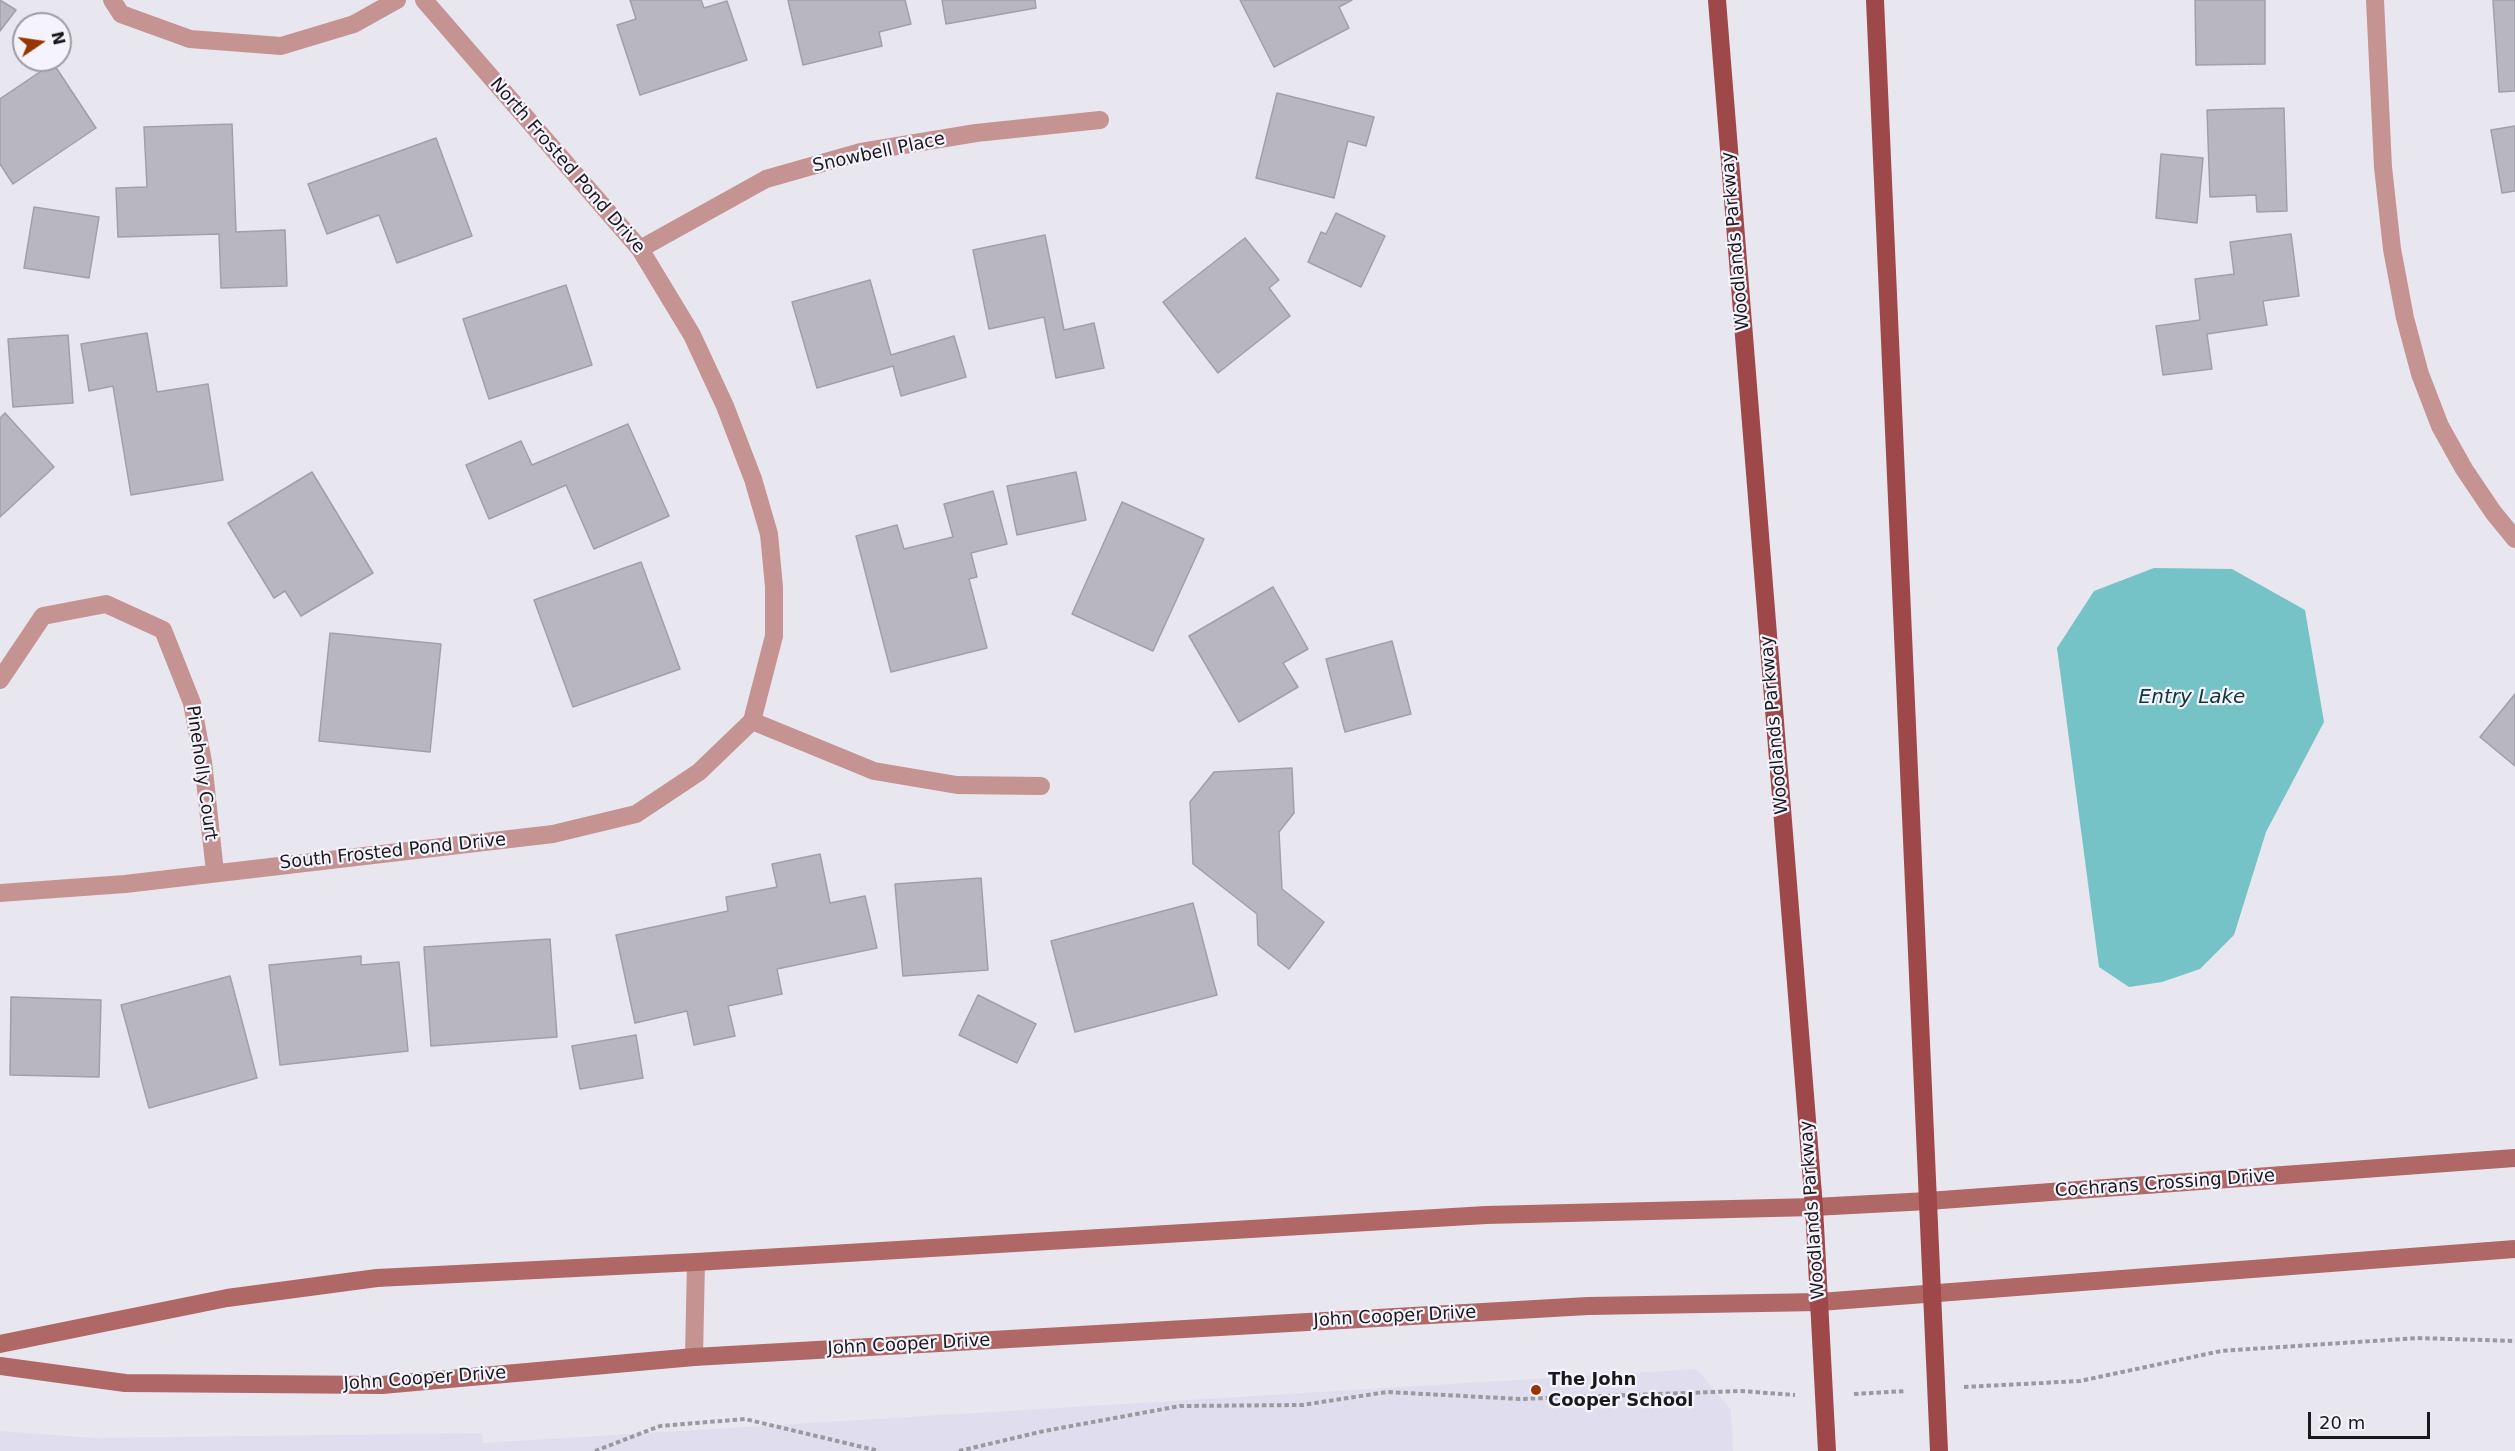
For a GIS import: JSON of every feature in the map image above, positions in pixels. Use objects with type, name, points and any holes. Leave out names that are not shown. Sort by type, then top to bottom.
[{"type":"main road","name":"Woodlands Parkway","points":[[1717,0],[1814,1207],[1827,1451]]},
{"type":"main road","points":[[1875,0],[1939,1451]]},
{"type":"street","points":[[112,0],[121,14],[190,39],[281,46],[354,24],[397,0]]},
{"type":"street","name":"North Frosted Pond Drive","points":[[424,0],[640,249],[692,334],[725,406],[753,479],[769,534],[774,587],[774,636],[752,721]]},
{"type":"street","points":[[2375,0],[2383,168],[2392,249],[2405,318],[2420,374],[2440,426],[2464,469],[2493,512],[2515,538]]},
{"type":"street","name":"Snowbell Place","points":[[640,249],[766,179],[861,152],[953,137],[1100,120]]},
{"type":"street","name":"Pineholly Court","points":[[0,680],[43,616],[106,604],[163,630],[192,703],[202,762],[215,872]]},
{"type":"street","points":[[752,721],[874,771],[957,785],[1041,786]]},
{"type":"street","name":"South Frosted Pond Drive","points":[[0,893],[125,884],[553,834],[636,814],[699,772],[752,721]]},
{"type":"street","name":"Cochrans Crossing Drive","points":[[1814,1207],[1928,1201],[2515,1158]]},
{"type":"street","points":[[0,1344],[227,1298],[377,1278],[696,1262],[1486,1215],[1814,1207]]},
{"type":"street","points":[[1820,1302],[2515,1249]]},
{"type":"street","points":[[694,1357],[696,1262]]},
{"type":"street","name":"John Cooper Drive","points":[[0,1366],[125,1383],[382,1385],[694,1357],[1588,1306],[1820,1302]]},
{"type":"path","points":[[959,1451],[1044,1431],[1180,1406],[1302,1406],[1387,1392],[1520,1399],[1741,1391],[1825,1396],[2080,1381],[2221,1351],[2417,1338],[2515,1341]]},
{"type":"path","points":[[595,1451],[660,1426],[745,1419],[879,1451]]},
{"type":"shaded area","name":"The John Cooper School","points":[[1697,1369],[1731,1410],[1733,1451],[0,1451],[0,1431],[96,1438],[482,1433],[483,1443]]},
{"type":"water","name":"Entry Lake","points":[[2154,568],[2232,569],[2305,610],[2324,722],[2266,832],[2234,935],[2200,969],[2162,982],[2129,987],[2099,967],[2057,648],[2094,591]]},
{"type":"building","points":[[0,0],[16,10],[12,12],[0,31]]},
{"type":"building","points":[[630,0],[701,0],[704,8],[727,1],[747,60],[640,95],[617,25],[636,19]]},
{"type":"building","points":[[788,0],[905,0],[911,24],[879,32],[882,46],[803,65]]},
{"type":"building","points":[[942,0],[1035,0],[1036,8],[946,24]]},
{"type":"building","points":[[1240,0],[1352,0],[1339,7],[1349,28],[1274,67]]},
{"type":"building","points":[[2195,0],[2265,0],[2265,64],[2196,65]]},
{"type":"building","points":[[2493,0],[2515,0],[2515,91],[2499,92]]},
{"type":"building","points":[[40,72],[59,72],[96,128],[13,184],[0,164],[0,99]]},
{"type":"building","points":[[1277,93],[1374,117],[1366,146],[1348,141],[1334,198],[1256,178]]},
{"type":"building","points":[[2284,108],[2287,211],[2257,212],[2256,195],[2210,197],[2207,110]]},
{"type":"building","points":[[232,124],[236,232],[285,230],[287,286],[221,288],[219,234],[118,237],[116,188],[147,187],[144,127]]},
{"type":"building","points":[[2515,126],[2515,191],[2502,193],[2491,130]]},
{"type":"building","points":[[436,138],[472,236],[397,263],[379,215],[327,234],[308,184]]},
{"type":"building","points":[[2161,154],[2203,158],[2197,223],[2156,218]]},
{"type":"building","points":[[34,207],[99,217],[89,278],[24,268]]},
{"type":"building","points":[[1336,213],[1385,236],[1361,287],[1308,262],[1321,232],[1326,234]]},
{"type":"building","points":[[2291,234],[2299,296],[2263,301],[2267,325],[2207,334],[2212,369],[2163,375],[2156,326],[2200,320],[2195,279],[2234,274],[2230,242]]},
{"type":"building","points":[[1045,235],[1064,330],[1094,323],[1104,368],[1056,378],[1044,317],[989,329],[973,250]]},
{"type":"building","points":[[1245,238],[1279,280],[1269,288],[1290,316],[1218,373],[1163,302]]},
{"type":"building","points":[[870,280],[891,355],[954,336],[966,377],[901,396],[893,366],[817,388],[792,302]]},
{"type":"building","points":[[566,285],[592,365],[489,399],[463,319]]},
{"type":"building","points":[[147,333],[157,392],[208,384],[223,480],[131,495],[113,386],[89,391],[81,344]]},
{"type":"building","points":[[68,335],[73,403],[13,407],[8,339]]},
{"type":"building","points":[[5,413],[54,467],[0,517],[0,418]]},
{"type":"building","points":[[628,424],[669,516],[594,549],[566,485],[489,519],[466,465],[521,441],[532,465]]},
{"type":"building","points":[[312,472],[373,573],[301,616],[285,591],[274,598],[228,523]]},
{"type":"building","points":[[1076,472],[1086,520],[1017,535],[1007,486]]},
{"type":"building","points":[[993,491],[1007,544],[971,553],[977,577],[969,579],[987,648],[891,672],[856,536],[897,525],[904,549],[953,537],[944,504]]},
{"type":"building","points":[[1122,502],[1204,539],[1153,651],[1072,614]]},
{"type":"building","points":[[641,562],[680,669],[573,707],[534,600]]},
{"type":"building","points":[[1273,587],[1308,649],[1283,663],[1298,687],[1239,722],[1189,636]]},
{"type":"building","points":[[330,633],[441,644],[430,752],[319,741]]},
{"type":"building","points":[[1392,641],[1411,714],[1345,732],[1326,659]]},
{"type":"building","points":[[2515,694],[2515,766],[2480,737]]},
{"type":"building","points":[[1292,768],[1294,813],[1279,832],[1282,889],[1324,922],[1289,969],[1258,945],[1257,914],[1193,864],[1190,802],[1214,772]]},
{"type":"building","points":[[820,854],[830,903],[865,896],[877,948],[777,969],[782,994],[728,1006],[735,1036],[694,1045],[687,1011],[635,1023],[616,935],[728,911],[726,897],[777,887],[772,864]]},
{"type":"building","points":[[981,878],[988,970],[903,976],[895,884]]},
{"type":"building","points":[[1193,903],[1217,995],[1075,1032],[1051,941]]},
{"type":"building","points":[[550,939],[557,1037],[431,1046],[424,947]]},
{"type":"building","points":[[361,956],[361,965],[399,962],[408,1051],[280,1065],[269,965]]},
{"type":"building","points":[[230,976],[257,1078],[149,1108],[121,1005]]},
{"type":"building","points":[[978,995],[1036,1024],[1017,1063],[959,1035]]},
{"type":"building","points":[[11,997],[101,1000],[99,1077],[10,1075]]},
{"type":"building","points":[[636,1035],[643,1078],[580,1089],[572,1046]]},
{"type":"place","name":"The John Cooper School","points":[[1536,1390]]}]
